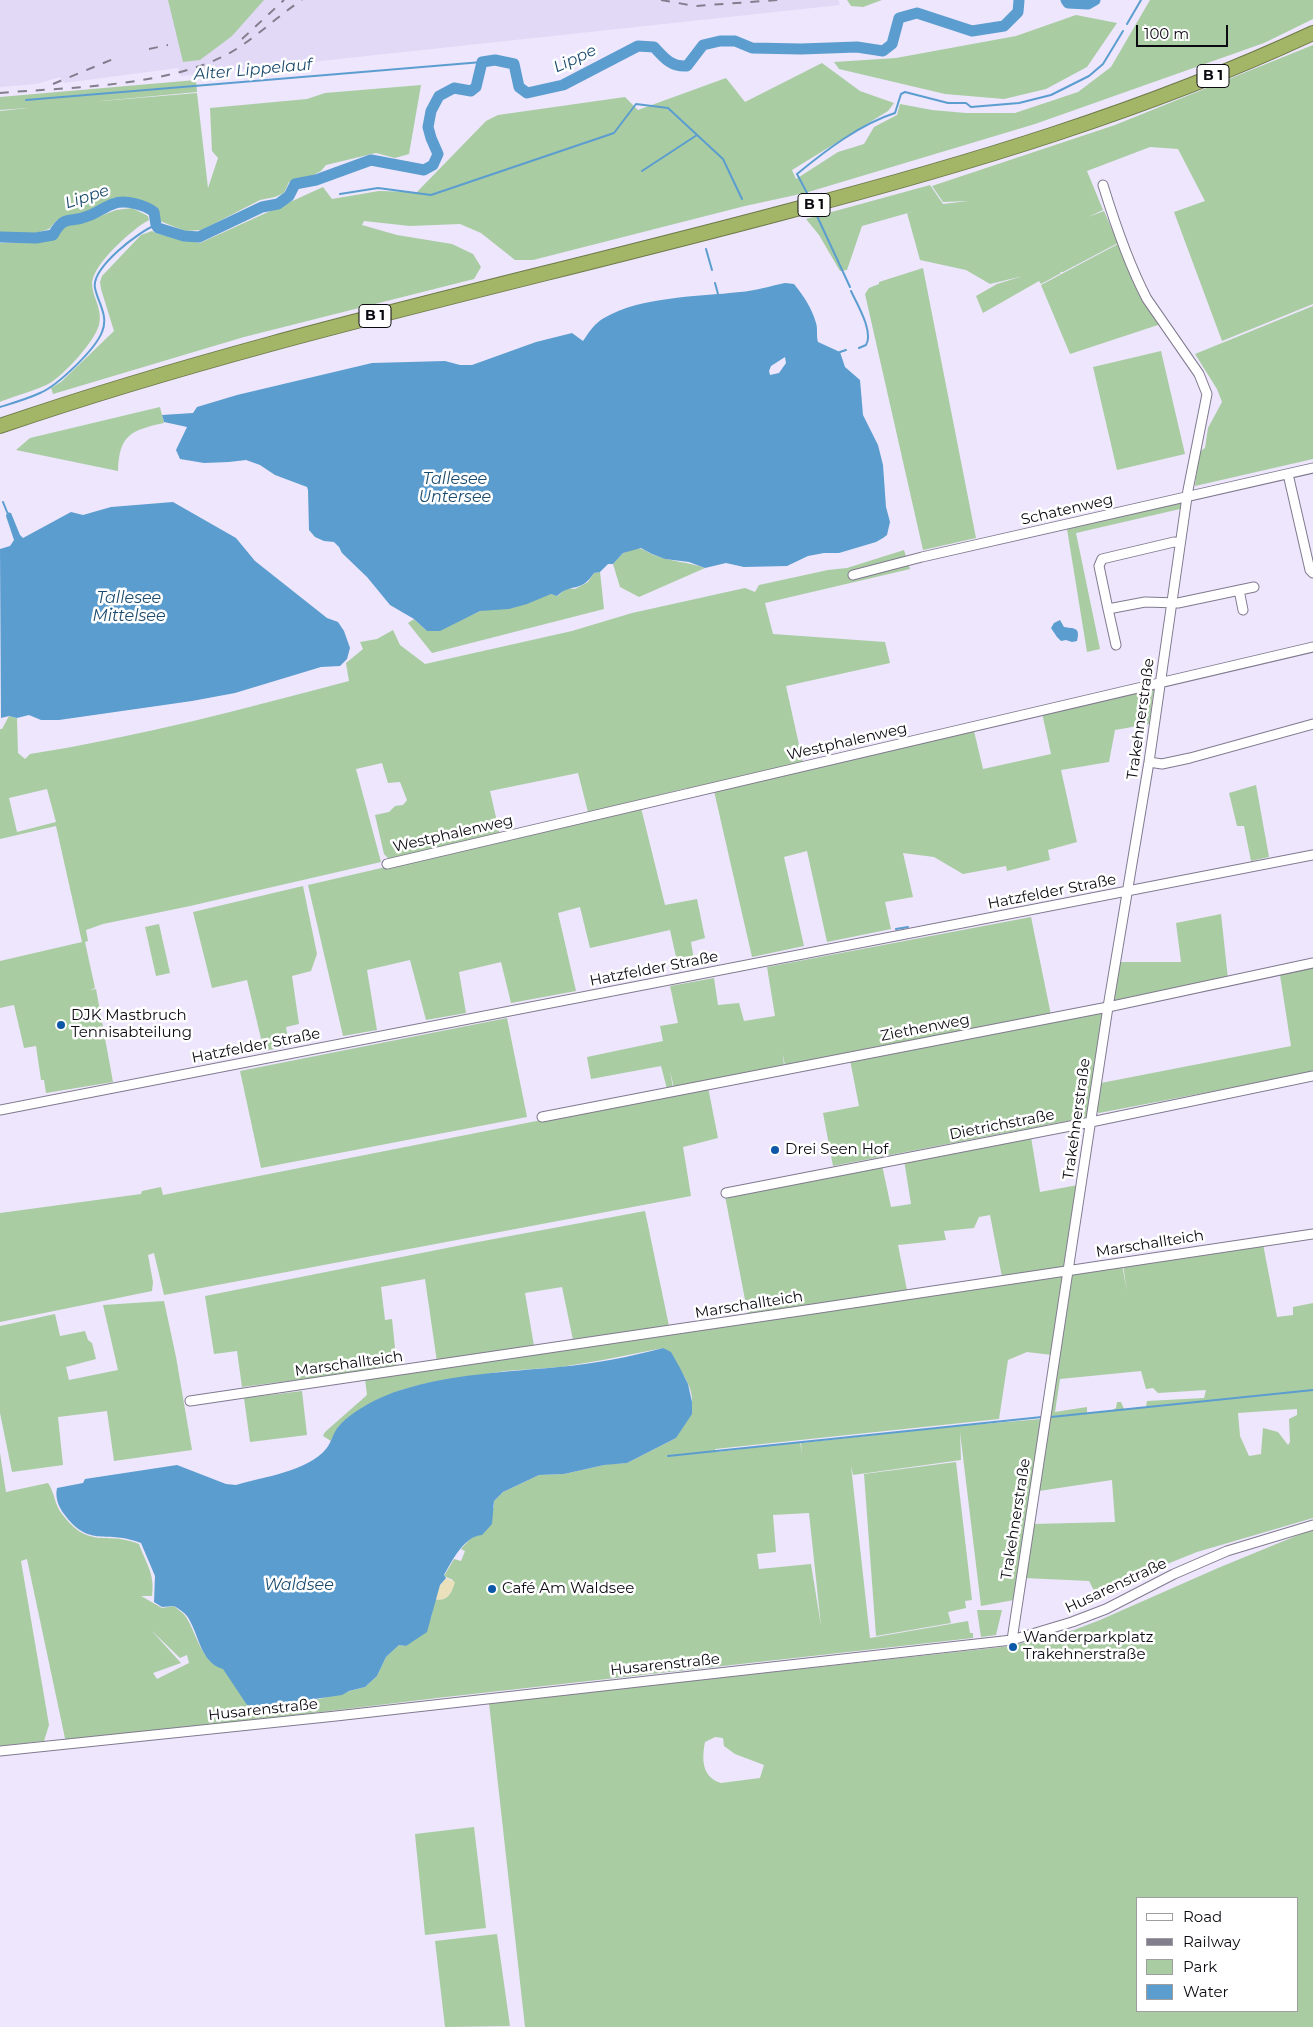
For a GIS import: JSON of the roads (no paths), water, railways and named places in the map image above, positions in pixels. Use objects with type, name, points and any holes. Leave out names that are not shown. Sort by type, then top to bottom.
[{"type":"highway","name":"B 1","points":[[0,426],[137,381],[268,344],[703,234],[917,177],[1028,144],[1111,116],[1267,55],[1313,34]]},
{"type":"street","name":"Trakehnerstraße","points":[[1012,1640],[1108,1006],[1149,762],[1187,498],[1207,394],[1199,374],[1140,286],[1120,238],[1103,185]]},
{"type":"street","name":"Schatenweg","points":[[853,575],[922,557],[1313,468]]},
{"type":"street","points":[[1288,474],[1310,570],[1313,573]]},
{"type":"street","points":[[1116,645],[1099,566],[1102,559],[1174,542],[1180,543]]},
{"type":"street","points":[[1108,609],[1144,602],[1178,603],[1254,587]]},
{"type":"street","points":[[1239,590],[1243,610]]},
{"type":"street","name":"Westphalenweg","points":[[388,864],[1313,647]]},
{"type":"street","points":[[1149,762],[1162,764],[1190,758],[1313,724]]},
{"type":"street","name":"Hatzfelder Straße","points":[[0,1110],[1313,855]]},
{"type":"street","name":"Ziethenweg","points":[[542,1116],[1108,1006],[1313,963]]},
{"type":"street","name":"Dietrichstraße","points":[[726,1193],[1091,1122],[1313,1076]]},
{"type":"street","name":"Marschallteich","points":[[190,1401],[696,1328],[925,1291],[1313,1234]]},
{"type":"street","name":"Husarenstraße","points":[[0,1751],[346,1715],[1012,1640],[1072,1622],[1106,1609],[1174,1574],[1227,1551],[1313,1525]]},
{"type":"water","name":"Tallesee Untersee","points":[[785,283],[794,284],[804,297],[817,325],[818,342],[840,352],[845,367],[860,380],[863,415],[878,445],[883,465],[886,507],[890,522],[887,535],[876,542],[839,553],[808,556],[787,566],[744,567],[726,563],[705,568],[689,562],[665,559],[641,548],[623,553],[613,564],[608,564],[600,572],[594,573],[580,586],[567,589],[557,596],[551,594],[509,609],[480,611],[440,631],[427,631],[414,619],[390,605],[334,542],[324,541],[315,537],[309,530],[307,487],[275,475],[260,465],[246,460],[204,463],[180,459],[176,450],[187,427],[164,422],[162,415],[193,413],[197,407],[237,395],[372,363],[445,361],[460,365],[472,365],[536,342],[572,333],[583,341],[592,328],[601,320],[635,305],[652,301],[757,290]],"holes":[[[785,357],[786,363],[779,373],[770,375],[771,366]]]},
{"type":"water","name":"Tallesee Mittelsee","points":[[173,502],[236,538],[255,561],[327,618],[338,622],[344,631],[350,648],[347,659],[340,666],[321,667],[235,693],[192,701],[59,720],[41,720],[29,715],[17,718],[9,716],[1,718],[0,549],[10,546],[14,540],[6,516],[7,512],[11,513],[23,538],[71,512],[83,515],[111,507]]},
{"type":"water","points":[[1060,620],[1064,627],[1073,628],[1077,631],[1077,641],[1061,641],[1057,637],[1051,628],[1054,623]]},
{"type":"water","name":"Waldsee","points":[[663,1348],[671,1352],[680,1368],[688,1384],[692,1402],[692,1414],[676,1438],[627,1463],[604,1465],[564,1474],[539,1475],[503,1492],[494,1501],[492,1524],[482,1535],[476,1536],[464,1544],[444,1575],[446,1578],[440,1585],[427,1632],[406,1646],[399,1645],[386,1657],[377,1676],[365,1687],[342,1695],[260,1707],[247,1705],[223,1669],[209,1661],[186,1615],[174,1606],[162,1607],[154,1602],[155,1576],[141,1543],[118,1537],[91,1535],[82,1531],[73,1525],[64,1514],[56,1495],[57,1488],[83,1483],[85,1479],[177,1465],[226,1484],[236,1485],[284,1472],[308,1463],[326,1449],[337,1428],[352,1414],[376,1400],[401,1390],[440,1380],[499,1372],[572,1366]]},
{"type":"waterway","name":"Alter Lippelauf","points":[[0,237],[36,238],[53,235],[57,228],[65,221],[82,218],[110,205],[123,202],[140,205],[154,212],[158,228],[184,236],[199,237],[262,207],[278,204],[289,196],[295,184],[316,180],[371,160],[424,170],[433,165],[438,154],[428,127],[431,111],[439,96],[454,88],[471,91],[476,87],[482,62],[495,60],[514,64],[519,87],[527,93],[563,85],[638,46],[654,47],[668,61],[681,66],[687,66],[703,45],[720,41],[735,41],[752,48],[857,47],[883,51],[892,44],[899,18],[917,13],[972,31],[1004,26],[1018,12],[1019,0]]},
{"type":"waterway","name":"Lippe","points":[[1066,0],[1068,3],[1088,4],[1095,0]]},
{"type":"waterway","points":[[1127,24],[1141,0]]},
{"type":"waterway","points":[[807,193],[797,174],[831,147],[856,131],[895,113],[901,94],[905,92],[948,103],[966,103],[971,107],[1019,103],[1051,95],[1089,76],[1103,64],[1123,31]]},
{"type":"waterway","name":"Alter Lippelauf","points":[[26,100],[482,62]]},
{"type":"waterway","points":[[340,194],[378,188],[431,195],[614,133],[636,104],[668,108],[723,159],[742,199]]},
{"type":"waterway","points":[[642,171],[697,135]]},
{"type":"waterway","points":[[817,216],[850,287]]},
{"type":"waterway","points":[[0,407],[47,389],[75,367],[92,348],[104,326],[104,315],[95,288],[100,271],[128,242],[156,225]]},
{"type":"waterway","points":[[706,249],[712,270]]},
{"type":"waterway","points":[[715,283],[718,294]]},
{"type":"waterway","points":[[851,291],[864,318],[868,333],[866,345],[859,348]]},
{"type":"waterway","points":[[840,352],[846,350]]},
{"type":"waterway","points":[[3,502],[7,512]]},
{"type":"waterway","points":[[896,929],[908,927]]},
{"type":"waterway","points":[[1051,1417],[1313,1390]]},
{"type":"waterway","points":[[668,1456],[1042,1417]]},
{"type":"railway","points":[[242,39],[284,0]]},
{"type":"railway","points":[[0,93],[117,84],[176,73],[203,65],[238,48],[302,0]]},
{"type":"railway","points":[[661,0],[695,6],[778,0]]},
{"type":"railway","points":[[149,49],[168,45]]},
{"type":"railway","points":[[53,84],[118,57]]},
{"type":"place","name":"DJK Mastbruch Tennisabteilung","points":[[61,1025]]},
{"type":"place","name":"Drei Seen Hof","points":[[775,1150]]},
{"type":"place","name":"Café Am Waldsee","points":[[492,1589]]},
{"type":"place","name":"Wanderparkplatz Trakehnerstraße","points":[[1013,1647]]}]
